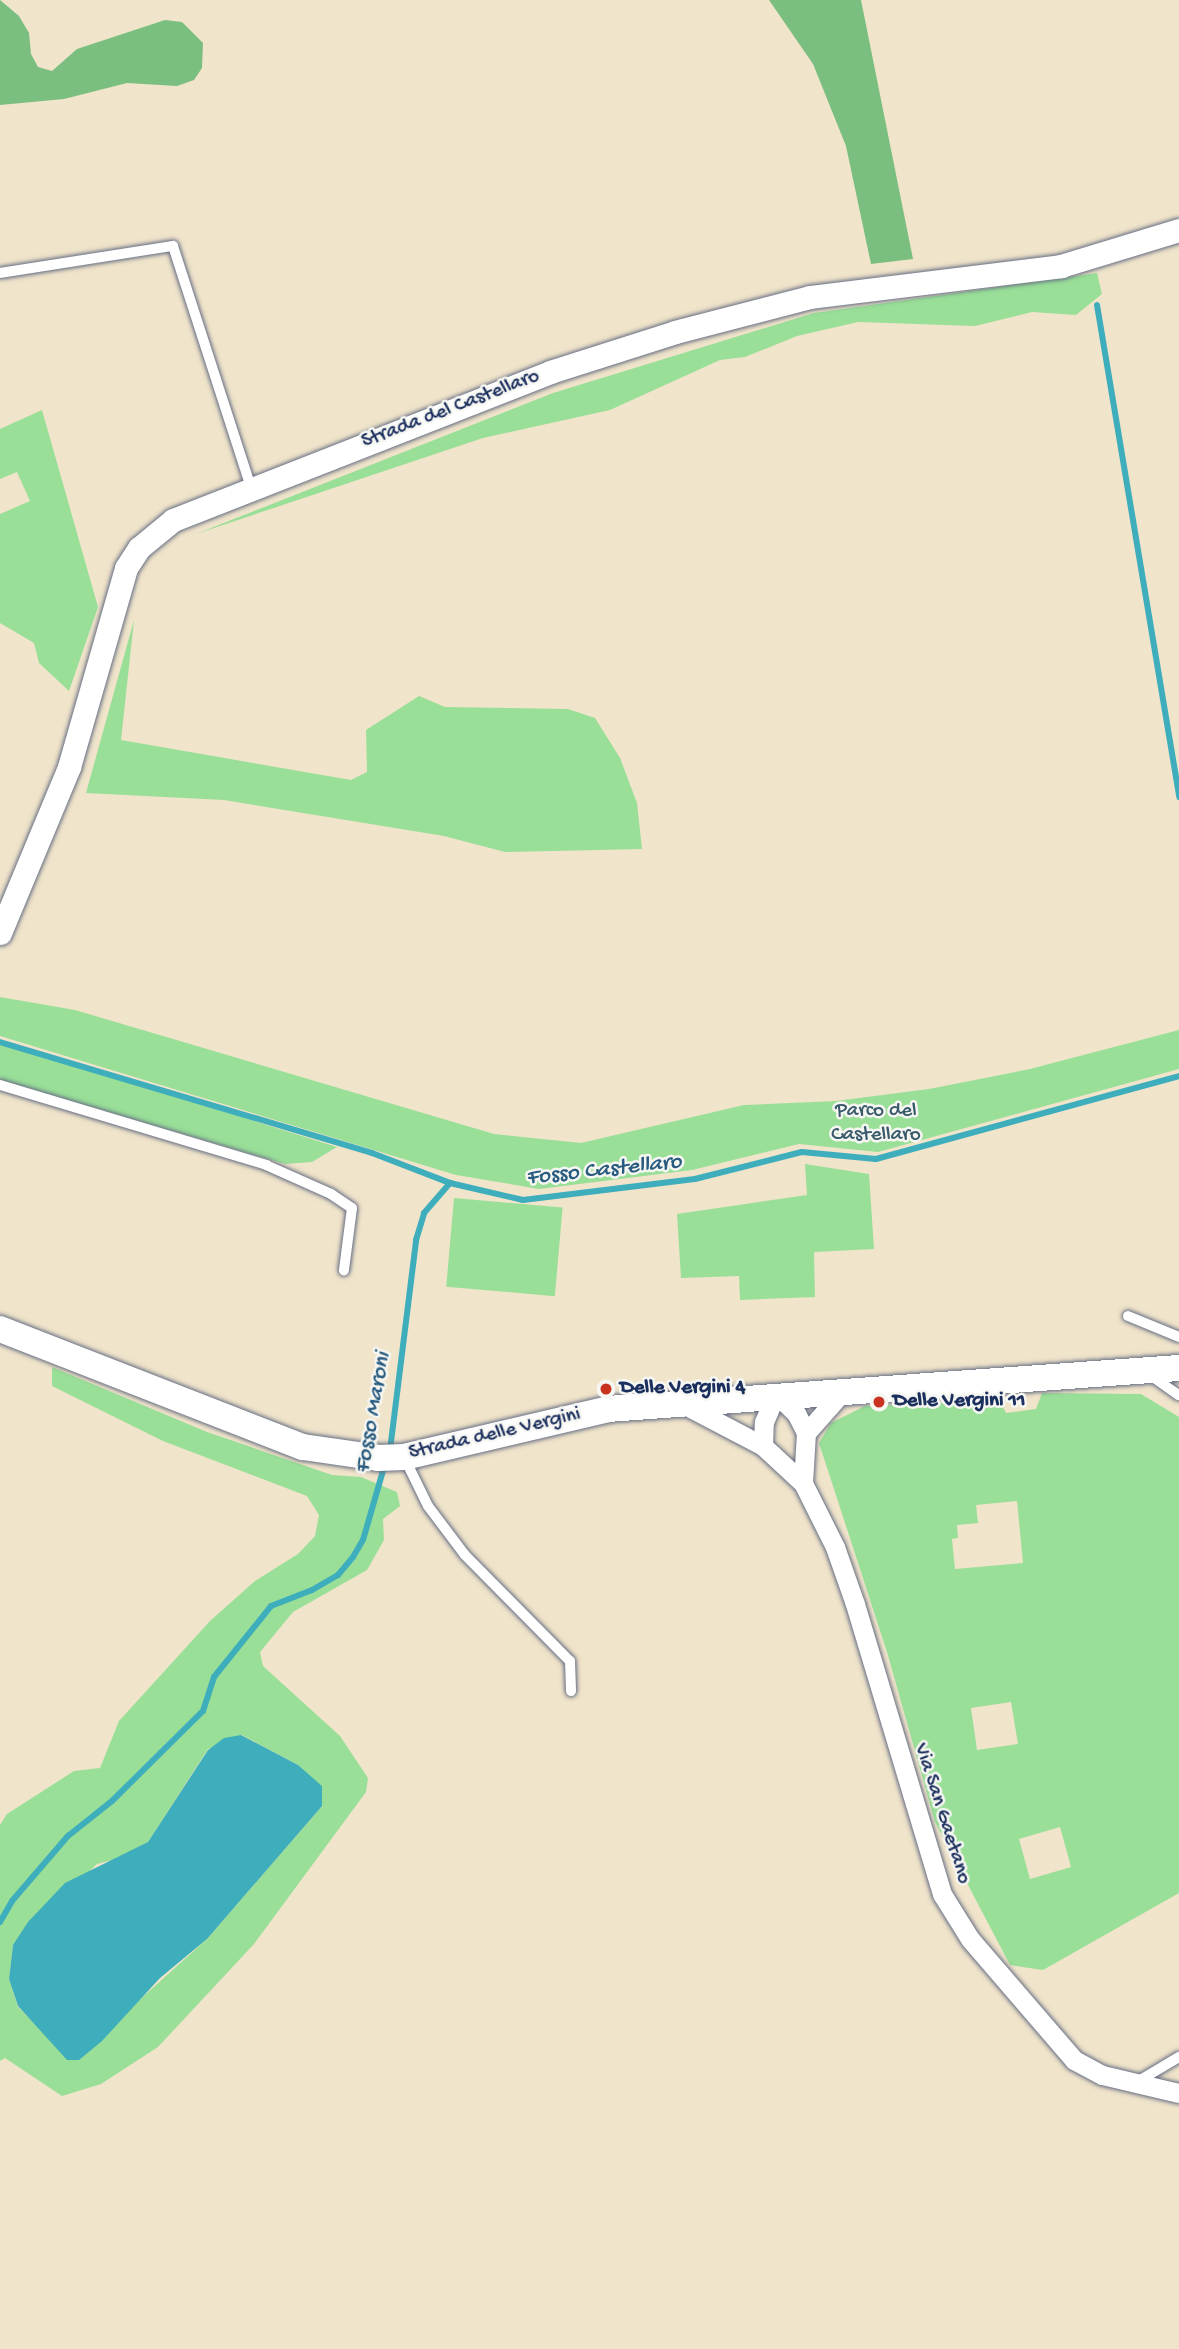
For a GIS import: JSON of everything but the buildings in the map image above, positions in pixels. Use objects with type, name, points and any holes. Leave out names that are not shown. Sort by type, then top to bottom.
[{"type":"main road","name":"Strada delle Vergini","points":[[0,1329],[303,1447],[353,1456],[404,1457],[560,1418],[678,1401],[1179,1368]]},
{"type":"street","name":"Strada del Castellaro","points":[[0,933],[69,767],[126,568],[139,548],[173,520],[251,487],[550,372],[675,332],[810,297],[1061,266],[1179,230]]},
{"type":"street","points":[[763,1446],[764,1422],[776,1394],[796,1413],[806,1433],[845,1389]]},
{"type":"street","name":"Via San Gaetano","points":[[678,1401],[763,1446],[803,1483],[835,1547],[855,1604],[942,1894],[970,1939],[1066,2053],[1086,2068],[1134,2084],[1179,2093]]},
{"type":"street","name":"Via San Gaetano","points":[[803,1483],[806,1433]]},
{"type":"lane","points":[[0,273],[173,246],[251,487]]},
{"type":"lane","points":[[0,1085],[266,1165],[331,1194],[352,1208],[344,1270]]},
{"type":"lane","points":[[1128,1316],[1179,1337]]},
{"type":"lane","points":[[1143,1371],[1179,1395]]},
{"type":"lane","points":[[404,1457],[428,1506],[465,1555],[570,1661],[571,1691]]},
{"type":"lane","points":[[1134,2084],[1179,2057]]},
{"type":"green space","points":[[0,0],[19,16],[29,33],[31,54],[38,67],[52,71],[77,49],[165,20],[182,22],[203,43],[202,68],[194,80],[177,86],[127,83],[64,99],[0,105]]},
{"type":"green space","points":[[769,0],[861,0],[913,259],[871,264],[846,146],[813,64]]},
{"type":"green space","points":[[1097,273],[1102,294],[1076,315],[1032,312],[975,326],[858,322],[797,336],[745,357],[720,360],[610,410],[483,438],[196,534],[553,393],[814,313]]},
{"type":"green space","points":[[42,410],[98,607],[69,691],[39,663],[34,643],[0,623],[0,514],[30,501],[17,472],[0,479],[0,429]]},
{"type":"green space","points":[[134,620],[121,740],[351,780],[367,772],[366,730],[419,696],[445,707],[568,709],[595,718],[620,758],[637,803],[642,849],[505,852],[444,836],[224,800],[86,793]]},
{"type":"green space","name":"Parco del Castellaro","points":[[0,997],[75,1010],[494,1134],[581,1143],[744,1105],[836,1101],[929,1089],[1030,1069],[1179,1030],[1179,1069],[878,1152],[799,1144],[692,1170],[539,1189],[456,1175],[0,1036]]},
{"type":"green space","points":[[0,1045],[21,1048],[337,1147],[312,1162],[285,1164],[0,1080]]},
{"type":"green space","points":[[805,1164],[869,1174],[874,1249],[814,1252],[815,1297],[740,1300],[739,1276],[681,1278],[677,1214],[807,1195]]},
{"type":"green space","points":[[454,1198],[563,1207],[555,1296],[446,1287]]},
{"type":"green space","points":[[52,1367],[207,1432],[332,1475],[361,1477],[397,1492],[400,1506],[383,1519],[384,1540],[367,1570],[293,1612],[260,1652],[263,1666],[340,1736],[368,1778],[366,1792],[254,1944],[158,2047],[101,2084],[62,2096],[5,2058],[0,2061],[0,1825],[7,1814],[74,1771],[100,1768],[119,1721],[210,1621],[255,1581],[298,1554],[315,1536],[319,1515],[307,1496],[163,1441],[52,1386]],"holes":[[[242,1735],[298,1765],[322,1806],[207,1939],[136,2003],[36,2025],[18,2007],[9,1979],[13,1945],[97,1864],[124,1857],[148,1842],[208,1749]]]},
{"type":"green space","points":[[1042,1393],[1141,1394],[1179,1417],[1179,1893],[1043,1970],[1010,1965],[935,1822],[887,1652],[819,1443],[831,1423],[865,1406],[1000,1401],[1006,1413],[1036,1409]],"holes":[[[1017,1501],[1023,1563],[955,1569],[952,1539],[958,1538],[957,1525],[978,1523],[976,1505]],[[1011,1702],[1018,1744],[977,1750],[971,1708]],[[1060,1827],[1071,1867],[1030,1879],[1019,1839]]]},
{"type":"water","points":[[241,1735],[298,1765],[322,1786],[322,1806],[207,1939],[160,1978],[102,2041],[79,2060],[67,2060],[18,2006],[9,1979],[13,1945],[28,1922],[65,1883],[148,1842],[208,1750],[224,1738]]},
{"type":"waterway","points":[[1097,305],[1179,797]]},
{"type":"waterway","name":"Fosso Castellaro","points":[[0,1042],[372,1153],[450,1183],[523,1200],[695,1179],[802,1152],[876,1159],[1179,1076]]},
{"type":"waterway","name":"Fosso Maroni","points":[[390,1450],[416,1240],[424,1213],[450,1183]]},
{"type":"waterway","name":"Fosso Maroni","points":[[0,1922],[12,1901],[68,1836],[112,1801],[203,1711],[214,1677],[271,1606],[312,1590],[338,1575],[363,1540],[385,1464]]},
{"type":"place","name":"Delle Vergini 4","points":[[606,1389]]},
{"type":"place","name":"Delle Vergini 11","points":[[879,1402]]}]
